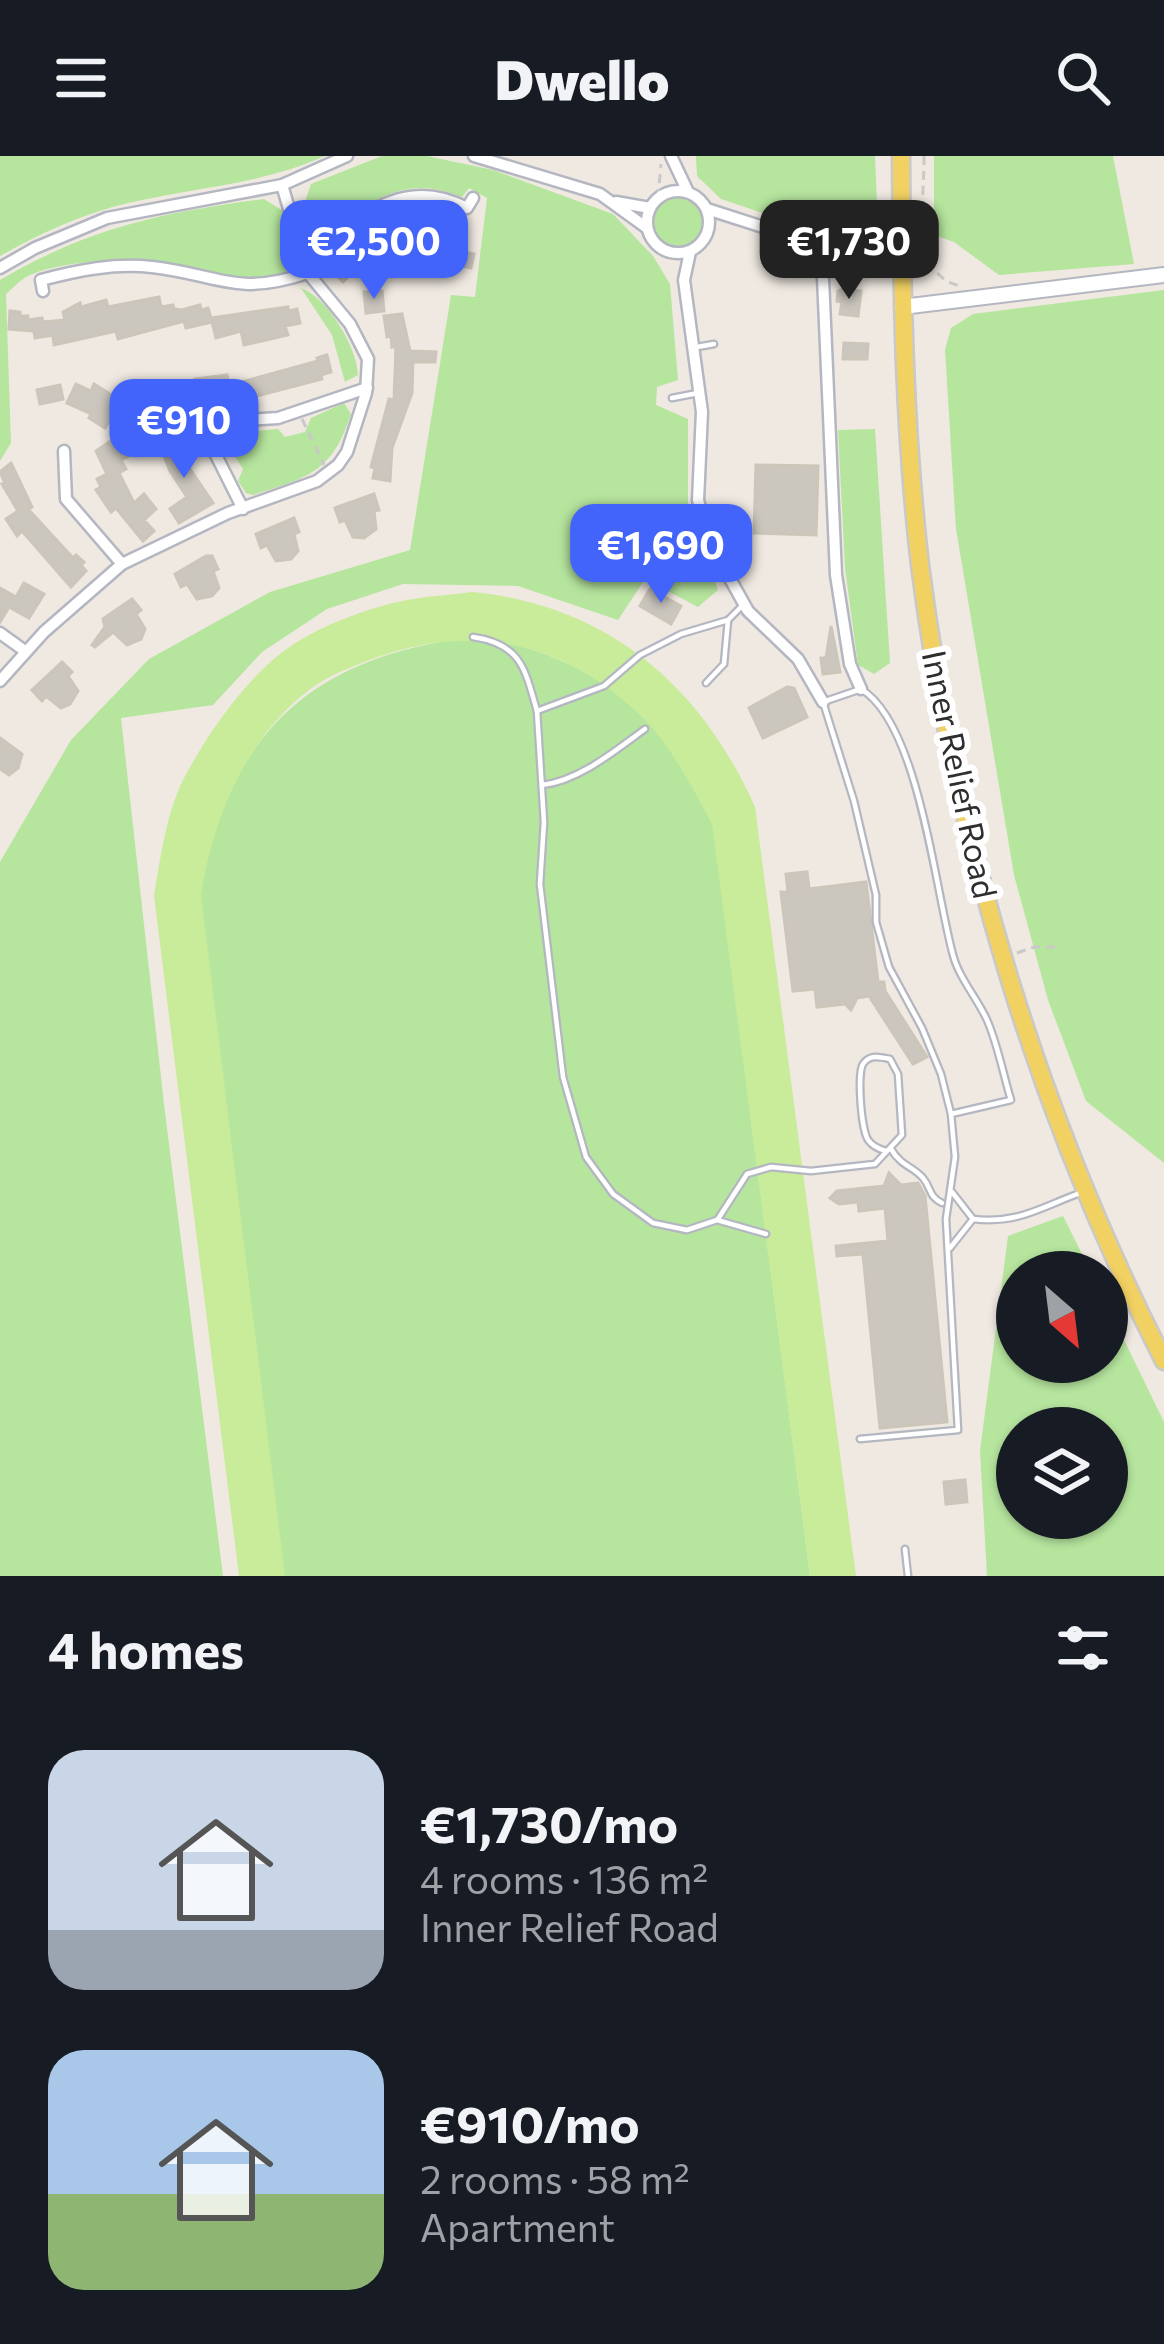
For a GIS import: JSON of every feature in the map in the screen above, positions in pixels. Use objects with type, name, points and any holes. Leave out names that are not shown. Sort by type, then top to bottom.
[{"type":"main road","name":"Inner Relief Road","points":[[901,156],[902,307],[912,480],[934,651],[960,793],[1030,1043],[1086,1191],[1164,1361]]},
{"type":"street","points":[[0,268],[34,248],[107,218],[282,184],[347,156]]},
{"type":"street","points":[[474,156],[613,202],[668,252],[684,280]]},
{"type":"street","points":[[647,229],[672,162]]},
{"type":"street","points":[[672,162],[688,192],[707,209],[810,242],[822,255],[836,575],[850,664],[861,689]]},
{"type":"street","points":[[0,681],[25,651],[122,564],[243,508],[306,487],[329,473],[351,444],[367,388],[368,359],[360,340],[308,273],[282,184]]},
{"type":"street","points":[[613,202],[658,200],[688,192]]},
{"type":"street","points":[[302,244],[405,196],[440,195],[467,208],[473,198]]},
{"type":"street","points":[[707,209],[709,231]]},
{"type":"street","points":[[731,218],[709,231],[690,252],[684,280],[702,412],[698,500],[714,550],[743,605],[798,658],[823,702]]},
{"type":"street","points":[[668,252],[690,252]]},
{"type":"street","points":[[44,291],[41,280],[107,266],[158,268],[236,286],[274,284],[308,273]]},
{"type":"street","points":[[902,307],[1164,275]]},
{"type":"street","points":[[243,508],[211,445],[211,428],[217,422],[260,421],[367,388]]},
{"type":"street","points":[[64,451],[66,499],[122,564]]},
{"type":"street","points":[[0,633],[25,651]]},
{"type":"lane","points":[[692,348],[714,344]]},
{"type":"lane","points":[[672,398],[698,393]]},
{"type":"lane","points":[[537,712],[604,686],[640,656],[681,634],[728,620],[743,605]]},
{"type":"lane","points":[[706,683],[724,664],[728,620]]},
{"type":"lane","points":[[473,637],[513,651],[524,668],[537,712],[542,785],[540,884],[560,1055],[586,1156],[613,1194],[652,1222],[687,1230],[717,1220],[766,1234]]},
{"type":"lane","points":[[860,1439],[958,1430],[946,1219],[955,1135],[941,1073],[889,968],[854,801],[823,702],[861,689],[889,717],[903,752],[933,855],[954,960],[989,1024],[1010,1100],[951,1114]]},
{"type":"lane","points":[[542,785],[604,758],[645,729]]},
{"type":"lane","points":[[717,1220],[747,1174],[771,1167],[811,1172],[875,1164],[888,1150],[902,1135],[898,1074],[890,1059],[873,1057],[864,1062],[860,1075],[869,1142],[888,1150],[922,1177],[932,1198],[942,1203]]},
{"type":"lane","points":[[952,1192],[973,1219],[999,1222],[1016,1220],[1086,1191]]},
{"type":"lane","points":[[948,1251],[973,1219]]},
{"type":"lane","points":[[905,1549],[908,1576]]},
{"type":"path","points":[[658,200],[661,156]]},
{"type":"path","points":[[924,156],[927,256],[939,277],[972,287]]},
{"type":"path","points":[[299,412],[329,473]]},
{"type":"path","points":[[1004,957],[1034,947],[1058,947]]},
{"type":"green space","points":[[0,156],[325,156],[252,179],[111,207],[0,256]]},
{"type":"green space","points":[[382,156],[427,156],[493,170],[613,214],[653,256],[670,284],[678,380],[657,387],[656,405],[688,419],[688,504],[718,590],[698,607],[645,579],[618,620],[518,586],[403,584],[327,609],[262,652],[213,705],[121,718],[223,1576],[0,1576],[0,862],[71,740],[149,659],[270,592],[410,550],[451,295],[475,297],[487,198],[469,188],[462,197],[412,188],[312,229],[304,213],[311,184]]},
{"type":"green space","points":[[696,156],[875,156],[879,252],[721,199],[697,176]]},
{"type":"green space","points":[[934,156],[1113,156],[1134,264],[999,275],[954,242],[934,235]]},
{"type":"green space","points":[[678,198],[695,205],[702,222],[695,239],[678,246],[661,239],[654,222],[661,205]]},
{"type":"green space","points":[[264,199],[288,214],[295,265],[281,274],[234,279],[155,261],[97,261],[41,271],[6,294],[11,443],[0,461],[0,280],[65,247],[128,225]]},
{"type":"green space","points":[[301,288],[321,301],[339,324],[358,375],[345,382],[332,335]]},
{"type":"green space","points":[[1164,290],[1164,1163],[1086,1101],[1048,1000],[1014,875],[956,529],[945,350],[951,328],[973,314]]},
{"type":"green space","points":[[344,403],[351,414],[326,461],[289,483],[246,493],[238,481],[243,469],[232,452],[222,450],[219,434],[278,429],[285,437],[305,432],[311,418]]},
{"type":"green space","points":[[875,429],[890,663],[874,674],[858,665],[845,568],[838,430]]},
{"type":"green space","points":[[472,592],[566,614],[644,659],[707,724],[755,807],[856,1576],[810,1576],[712,824],[655,731],[601,683],[540,652],[476,641],[409,648],[349,668],[309,690],[286,710],[250,756],[224,810],[206,866],[201,895],[285,1576],[239,1576],[154,895],[165,835],[178,792],[203,745],[239,696],[280,654],[324,628],[374,608]]},
{"type":"green space","points":[[473,637],[561,661],[614,691],[659,732],[713,823],[810,1576],[284,1576],[200,895],[213,838],[232,789],[256,747],[286,712],[323,684],[366,663],[416,647]]},
{"type":"green space","points":[[1063,1216],[1080,1251],[1006,1251],[1008,1236]]},
{"type":"green space","points":[[996,1328],[996,1383],[1128,1383],[1128,1348],[1164,1422],[1164,1576],[987,1576],[980,1451]]},
{"type":"building","points":[[378,238],[388,265],[375,263],[343,282],[333,272],[346,259],[365,256],[361,244]]},
{"type":"building","points":[[399,238],[465,249],[474,254],[471,268],[397,252]]},
{"type":"building","points":[[382,291],[384,311],[366,313],[364,292]]},
{"type":"building","points":[[838,291],[861,291],[858,316],[840,314]]},
{"type":"building","points":[[159,297],[161,307],[173,305],[182,310],[200,305],[201,310],[208,308],[211,318],[288,307],[289,311],[297,309],[300,323],[285,326],[288,335],[244,345],[241,331],[216,338],[212,322],[186,328],[184,321],[118,339],[116,331],[54,345],[53,335],[35,338],[34,331],[9,329],[10,311],[28,320],[65,320],[63,312],[80,303],[81,307],[106,300],[108,307]]},
{"type":"building","points":[[402,314],[410,351],[436,352],[435,362],[413,362],[412,393],[392,448],[390,481],[373,478],[375,468],[371,467],[389,399],[394,400],[396,346],[387,337],[384,316]]},
{"type":"building","points":[[844,343],[868,344],[867,359],[843,359]]},
{"type":"building","points":[[327,355],[331,372],[321,375],[322,379],[238,401],[234,384]]},
{"type":"building","points":[[227,375],[231,392],[200,396],[195,379]]},
{"type":"building","points":[[76,384],[91,391],[94,384],[121,401],[105,428],[89,418],[91,414],[67,403]]},
{"type":"building","points":[[60,385],[63,399],[40,404],[37,390]]},
{"type":"building","points":[[174,385],[190,393],[171,430],[155,422]]},
{"type":"building","points":[[121,434],[131,455],[121,460],[126,469],[119,473],[134,503],[144,494],[156,509],[144,520],[154,531],[143,541],[116,508],[111,512],[96,490],[101,487],[97,479],[107,474],[96,451]]},
{"type":"building","points":[[174,434],[186,463],[213,503],[179,523],[170,509],[187,497],[157,438]]},
{"type":"building","points":[[11,463],[32,507],[28,509],[73,558],[76,555],[84,562],[86,571],[71,587],[22,531],[17,536],[6,519],[18,511],[0,472]]},
{"type":"building","points":[[756,465],[818,466],[816,535],[754,533]]},
{"type":"building","points":[[374,494],[379,510],[374,511],[376,529],[364,538],[353,537],[335,508]]},
{"type":"building","points":[[294,518],[298,551],[291,559],[276,561],[267,545],[261,548],[256,534]]},
{"type":"building","points":[[212,556],[218,569],[213,571],[219,588],[212,596],[197,599],[187,584],[181,587],[175,574]]},
{"type":"building","points":[[24,583],[44,594],[29,618],[9,607],[0,622],[0,588],[16,597]]},
{"type":"building","points":[[650,589],[681,606],[671,624],[640,606]]},
{"type":"building","points":[[132,599],[141,610],[136,614],[145,629],[141,639],[127,645],[113,632],[92,645],[105,627],[103,619]]},
{"type":"building","points":[[831,626],[840,672],[823,674],[821,658],[826,658]]},
{"type":"building","points":[[62,662],[72,672],[68,676],[78,691],[61,708],[46,696],[42,701],[32,690]]},
{"type":"building","points":[[787,687],[794,688],[807,717],[763,738],[749,708]]},
{"type":"building","points":[[0,738],[22,754],[18,768],[9,775],[0,769]]},
{"type":"building","points":[[807,872],[809,889],[866,882],[878,982],[884,982],[885,991],[927,1057],[913,1064],[869,996],[857,998],[851,1010],[845,1004],[817,1007],[815,989],[793,991],[781,892],[788,892],[786,874]]},
{"type":"building","points":[[889,1173],[901,1185],[918,1183],[925,1196],[947,1422],[880,1428],[863,1254],[837,1256],[836,1246],[888,1241],[885,1208],[859,1211],[858,1202],[839,1204],[830,1198],[837,1191],[884,1186]]},
{"type":"building","points":[[965,1480],[967,1502],[946,1504],[944,1482]]}]
